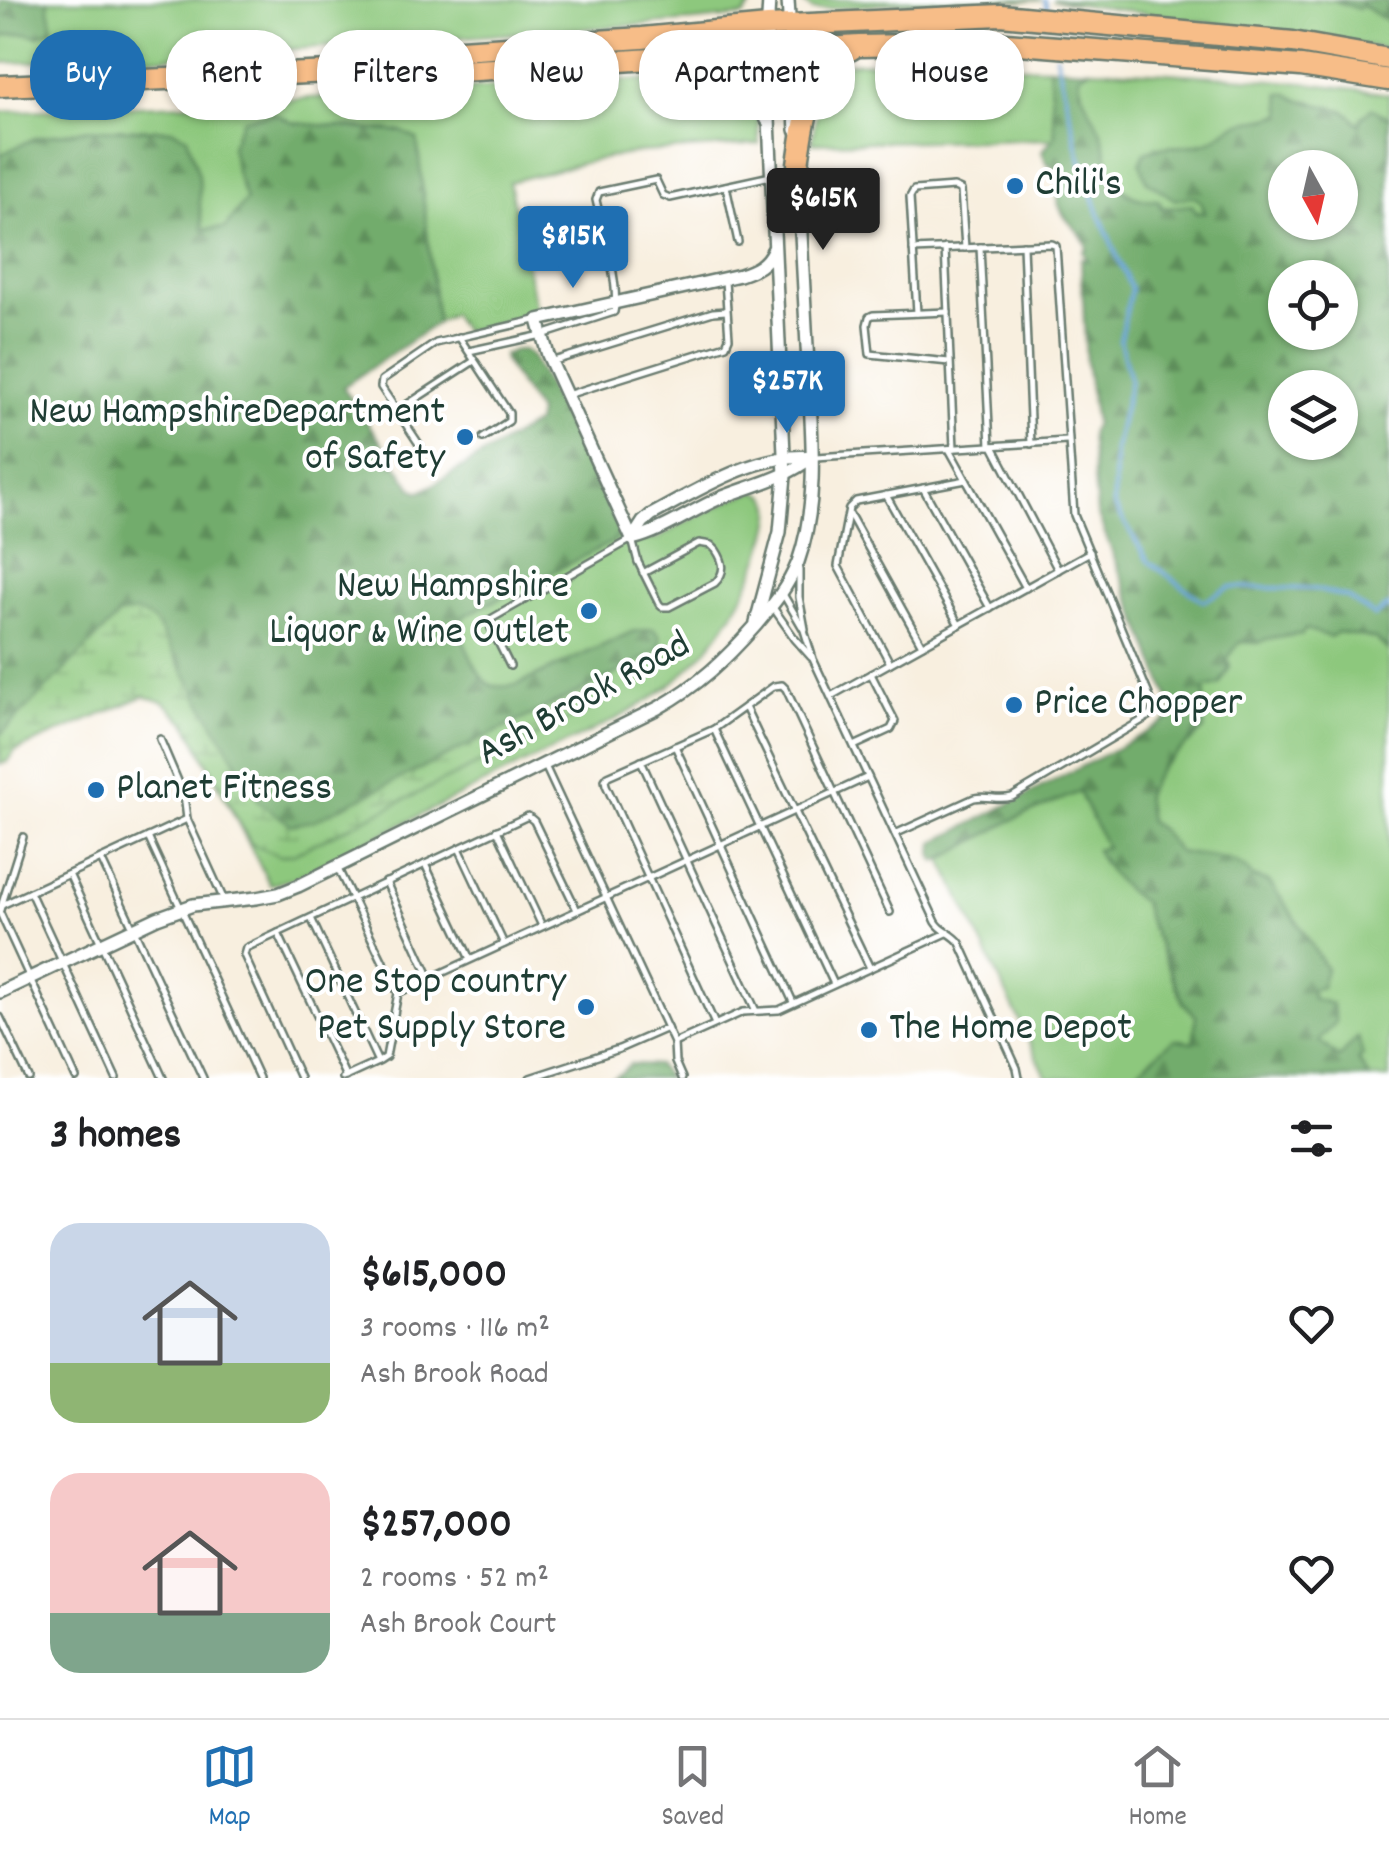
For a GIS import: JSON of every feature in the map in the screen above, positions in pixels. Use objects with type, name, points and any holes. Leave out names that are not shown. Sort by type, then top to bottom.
[{"type":"highway","points":[[474,49],[768,26],[1001,15],[1292,42],[1389,59]]},
{"type":"highway","points":[[855,46],[1006,43],[1301,66],[1389,80]]},
{"type":"highway","points":[[798,164],[813,93],[833,62],[859,46]]},
{"type":"highway","points":[[474,70],[639,60]]},
{"type":"highway","points":[[0,86],[317,73]]},
{"type":"street","points":[[768,0],[768,30]]},
{"type":"street","name":"Ash Brook Road","points":[[788,0],[791,30]]},
{"type":"street","points":[[634,60],[726,75],[754,96],[770,126]]},
{"type":"street","points":[[755,626],[780,532],[785,476],[770,120]]},
{"type":"street","name":"Ash Brook Road","points":[[0,992],[181,909],[278,894],[337,867],[682,694],[734,652],[783,594],[797,564],[812,483],[796,120]]},
{"type":"street","points":[[632,539],[552,362],[538,320],[725,279],[758,268],[775,246]]},
{"type":"street","points":[[632,539],[651,515],[732,475],[784,456],[812,457]]},
{"type":"street","points":[[632,539],[652,534],[723,497],[785,476],[812,457]]},
{"type":"lane","points":[[468,352],[542,335],[608,315],[616,309],[596,194],[653,180],[659,182],[666,198],[772,176]]},
{"type":"lane","points":[[726,186],[738,242]]},
{"type":"lane","points":[[917,314],[911,193],[919,188],[959,188],[965,248]]},
{"type":"lane","points":[[895,834],[980,796],[999,800],[1012,796],[1153,711],[1153,702],[1074,515],[1058,252],[1052,244],[913,250]]},
{"type":"lane","points":[[1023,245],[1032,444]]},
{"type":"lane","points":[[980,247],[991,446],[1058,570]]},
{"type":"lane","points":[[945,248],[952,448],[1026,588]]},
{"type":"lane","points":[[567,395],[726,344],[729,338],[725,279]]},
{"type":"lane","points":[[552,362],[727,311]]},
{"type":"lane","points":[[948,312],[869,317],[867,325],[870,354],[950,362]]},
{"type":"lane","points":[[421,447],[381,387],[382,380],[436,343],[538,320]]},
{"type":"lane","points":[[459,338],[510,417],[483,438]]},
{"type":"lane","points":[[397,411],[474,360]]},
{"type":"lane","points":[[812,457],[1067,441]]},
{"type":"lane","points":[[890,664],[838,566],[848,512],[853,502],[966,480]]},
{"type":"lane","points":[[923,488],[990,608]]},
{"type":"lane","points":[[886,495],[959,625]]},
{"type":"lane","points":[[848,512],[922,646]]},
{"type":"lane","points":[[510,666],[490,619],[632,539],[643,573],[665,608],[716,583],[724,570],[716,550],[704,543],[643,573]]},
{"type":"lane","points":[[803,545],[799,587],[814,659],[939,928],[960,943],[1020,1078]]},
{"type":"lane","points":[[831,696],[1090,552]]},
{"type":"lane","points":[[762,592],[799,645],[814,659]]},
{"type":"lane","points":[[783,594],[807,636]]},
{"type":"lane","points":[[854,746],[890,729],[895,721],[871,674]]},
{"type":"lane","points":[[716,1024],[605,780],[613,773],[714,729],[774,686],[782,685],[890,912]]},
{"type":"lane","points":[[746,706],[870,968]]},
{"type":"lane","points":[[714,729],[834,985]]},
{"type":"lane","points":[[160,739],[184,796],[186,819],[224,901]]},
{"type":"lane","points":[[675,746],[794,1004]]},
{"type":"lane","points":[[641,761],[756,1011]]},
{"type":"lane","points":[[544,765],[674,1043],[682,1078]]},
{"type":"lane","points":[[398,992],[868,777]]},
{"type":"lane","points":[[300,1078],[244,956],[246,948],[524,817],[532,818],[577,910]]},
{"type":"lane","points":[[0,910],[186,819]]},
{"type":"lane","points":[[497,830],[542,926]]},
{"type":"lane","points":[[22,837],[0,910],[76,1078]]},
{"type":"lane","points":[[148,837],[259,1078]]},
{"type":"lane","points":[[459,848],[504,944]]},
{"type":"lane","points":[[102,858],[203,1078]]},
{"type":"lane","points":[[425,864],[470,959]]},
{"type":"lane","points":[[278,933],[345,1077],[378,1062],[388,1052],[398,992],[337,867]]},
{"type":"lane","points":[[68,874],[163,1078]]},
{"type":"lane","points":[[386,882],[430,978]]},
{"type":"lane","points":[[30,892],[116,1078]]},
{"type":"lane","points":[[311,918],[378,1062]]},
{"type":"lane","points":[[674,1043],[743,1012],[779,1010],[794,1004],[948,933]]},
{"type":"lane","points":[[0,1017],[29,1078]]},
{"type":"lane","points":[[530,1078],[619,1049],[667,1028]]},
{"type":"green space","points":[[0,0],[48,0],[52,30],[2,36],[0,43]]},
{"type":"green space","points":[[48,0],[753,0],[743,16],[566,30],[494,30],[494,35],[474,36],[474,30],[317,30],[317,47],[297,49],[297,30],[166,30],[166,57],[146,58],[146,30],[41,30]]},
{"type":"green space","points":[[800,0],[1042,0],[812,10]]},
{"type":"green space","points":[[1052,0],[1334,0],[1344,5],[1360,4],[1389,22],[1389,49]]},
{"type":"green space","points":[[1334,0],[1389,0],[1389,22],[1361,4],[1358,9]]},
{"type":"green space","points":[[30,34],[30,62],[0,63],[2,36]]},
{"type":"green space","points":[[855,63],[875,63],[875,120],[1024,120],[1024,66],[1049,67],[1055,136],[1052,139],[812,143],[816,120],[855,120]]},
{"type":"green space","points":[[1049,67],[1091,69],[1079,74],[1081,90],[1104,140],[1110,169],[1123,190],[1141,199],[1160,201],[1160,207],[1192,205],[1196,213],[1205,213],[1193,196],[1175,200],[1147,181],[1140,163],[1145,152],[1200,144],[1235,125],[1283,114],[1280,94],[1340,110],[1360,125],[1371,108],[1389,118],[1389,651],[1376,639],[1338,632],[1330,637],[1306,629],[1302,634],[1257,643],[1240,642],[1227,659],[1230,667],[1219,685],[1205,688],[1204,730],[1160,768],[1145,795],[1149,822],[1162,831],[1178,852],[1229,861],[1247,870],[1253,878],[1269,882],[1326,969],[1321,987],[1311,990],[1312,998],[1332,1004],[1336,1022],[1319,1041],[1339,1058],[1358,1037],[1363,1056],[1358,1060],[1369,1078],[1129,1078],[1174,1039],[1194,1042],[1196,1016],[1184,1003],[1143,902],[1116,879],[1096,850],[1106,847],[1079,792],[1016,818],[936,862],[933,854],[934,843],[1144,734],[1169,719],[1173,710],[1097,513],[1090,433],[1095,423],[1086,363],[1081,258],[1088,261],[1083,252],[1087,248],[1059,205],[1060,171],[1048,164],[1042,151],[1055,136]]},
{"type":"green space","points":[[1091,69],[1278,81],[1389,94],[1389,118],[1384,116],[1360,126],[1343,110],[1280,94],[1283,114],[1237,125],[1210,141],[1156,147],[1200,201],[1205,214],[1178,206],[1168,209],[1155,199],[1142,199],[1127,192],[1108,168],[1103,137],[1079,82],[1078,74]]},
{"type":"green space","points":[[619,80],[639,80],[639,120],[758,120],[759,144],[641,152],[509,182],[537,314],[464,332],[452,314],[437,323],[417,140],[403,132],[287,120],[297,120],[297,99],[317,98],[317,120],[474,120],[474,88],[494,87],[494,120],[619,120]]},
{"type":"green space","points":[[166,105],[166,120],[269,120],[236,171],[246,200],[225,228],[203,230],[199,176],[187,137],[173,130],[91,129],[35,138],[0,155],[0,112],[30,111],[30,120],[146,120],[146,106]]},
{"type":"green space","points":[[243,120],[287,120],[403,132],[417,139],[437,323],[343,387],[413,489],[421,492],[536,423],[538,413],[503,355],[524,350],[532,357],[618,526],[614,541],[464,616],[460,629],[480,674],[490,685],[517,685],[632,632],[653,629],[660,636],[660,648],[635,664],[313,821],[291,825],[260,804],[159,629],[119,616],[0,735],[0,155],[35,138],[91,129],[173,130],[187,137],[199,176],[203,229],[225,228],[246,200],[231,146]]},
{"type":"green space","points":[[756,491],[771,502],[772,514],[753,575],[721,632],[676,680],[609,723],[292,879],[270,885],[187,724],[164,702],[144,696],[15,751],[7,762],[0,764],[0,735],[119,615],[313,821],[635,664],[660,648],[660,636],[653,629],[632,632],[517,685],[493,686],[480,675],[466,647],[459,623],[464,616],[614,541],[618,534],[632,539],[657,539]]},
{"type":"green space","points":[[137,612],[153,620],[159,629],[260,803],[291,825],[313,821],[604,680],[611,682],[611,688],[607,698],[596,707],[293,854],[280,856],[251,844],[187,724],[164,702],[144,696],[15,751],[7,762],[0,764],[0,735],[119,615]]},
{"type":"green space","points":[[1306,629],[1330,637],[1338,632],[1376,639],[1389,651],[1389,1078],[1369,1078],[1358,1059],[1358,1038],[1339,1058],[1318,1041],[1311,990],[1326,969],[1269,882],[1178,852],[1162,831],[1149,822],[1145,795],[1160,768],[1203,730],[1205,688],[1240,641],[1302,634]]},
{"type":"green space","points":[[1079,792],[1107,848],[1096,850],[1116,879],[1143,902],[1183,1003],[1196,1016],[1195,1042],[1174,1040],[1129,1078],[1047,1078],[942,860],[1016,818]]},
{"type":"green space","points":[[630,1064],[657,1065],[668,1078],[611,1078]]},
{"type":"waterway","points":[[1045,0],[1047,11]]},
{"type":"waterway","points":[[1056,55],[1080,158],[1131,289],[1120,341],[1130,380],[1115,449],[1114,505],[1148,561],[1203,601],[1230,587],[1314,589],[1348,598],[1374,616],[1389,606]]},
{"type":"place","name":"Chili's","points":[[1015,186]]},
{"type":"place","name":"New HampshireDepartment of Safety","points":[[465,437]]},
{"type":"place","name":"New Hampshire Liquor & Wine Outlet","points":[[589,611]]},
{"type":"place","name":"Price Chopper","points":[[1014,705]]},
{"type":"place","name":"Planet Fitness","points":[[96,790]]},
{"type":"place","name":"One Stop country Pet Supply Store","points":[[586,1007]]},
{"type":"place","name":"The Home Depot","points":[[869,1030]]}]
